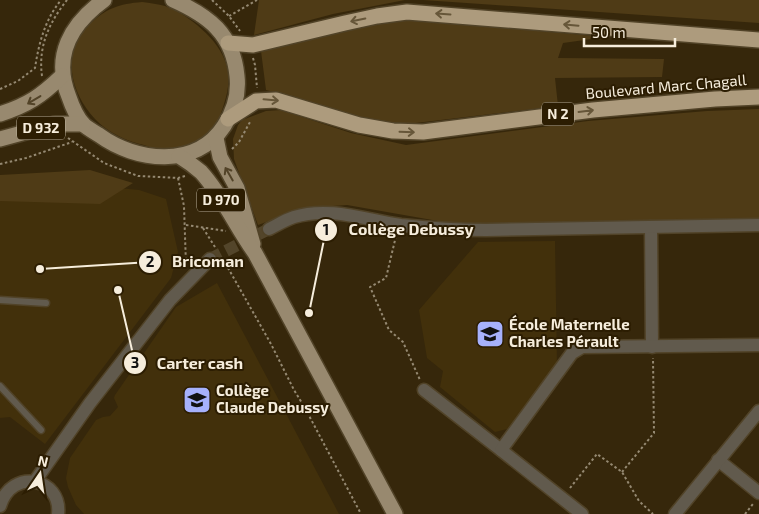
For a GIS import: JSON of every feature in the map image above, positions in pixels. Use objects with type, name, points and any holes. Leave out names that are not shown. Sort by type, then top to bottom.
[{"type":"highway","points":[[228,43],[253,45],[369,17],[407,12],[759,40]]},
{"type":"highway","name":"Boulevard Marc Chagall","points":[[256,101],[276,100],[359,125],[393,131],[423,132],[593,110],[759,97]]},
{"type":"highway","points":[[228,119],[256,101]]},
{"type":"main road","points":[[104,0],[90,10],[79,22],[64,52],[62,76],[72,104],[83,124],[105,139],[128,151],[148,156],[167,157],[179,156],[201,148],[216,138],[235,104],[238,88],[235,57],[218,29],[194,9],[173,0]]},
{"type":"main road","name":"D 932","points":[[0,114],[22,107],[42,94],[62,76]]},
{"type":"main road","name":"D 932","points":[[0,140],[55,124],[83,124]]},
{"type":"main road","name":"D 970","points":[[216,138],[220,157],[237,188],[256,253]]},
{"type":"main road","name":"D 970","points":[[179,156],[199,170],[218,194],[241,234],[256,253],[395,514]]},
{"type":"street","points":[[269,229],[294,217],[320,213],[345,214],[398,224],[436,228],[486,230],[759,225]]},
{"type":"street","points":[[651,227],[652,347]]},
{"type":"street","points":[[35,481],[90,403],[170,300],[217,256]]},
{"type":"street","points":[[501,450],[572,353],[582,347],[759,345]]},
{"type":"street","points":[[424,390],[582,514]]},
{"type":"street","points":[[675,514],[759,411]]},
{"type":"street","points":[[718,460],[757,498]]},
{"type":"street","points":[[0,506],[4,487],[25,481],[35,481],[52,491],[56,500],[58,514]]},
{"type":"lane","points":[[0,300],[46,303]]},
{"type":"lane","points":[[0,386],[41,430]]},
{"type":"path","points":[[0,89],[18,81],[35,68],[42,34],[49,18],[61,0]]},
{"type":"path","points":[[42,94],[41,49],[48,28],[67,0]]},
{"type":"path","points":[[212,0],[229,16],[240,30],[255,64],[257,82],[256,101],[249,125],[239,142],[220,157]]},
{"type":"path","points":[[229,16],[257,0]]},
{"type":"path","points":[[55,124],[64,135],[104,163],[138,176],[178,178],[199,170]]},
{"type":"path","points":[[0,164],[26,158],[73,141]]},
{"type":"path","points":[[178,178],[186,225],[186,269]]},
{"type":"path","points":[[398,224],[386,278],[370,288],[389,330],[402,342],[424,390]]},
{"type":"path","points":[[186,225],[241,234]]},
{"type":"path","points":[[203,228],[217,256],[271,344],[361,514]]},
{"type":"path","points":[[622,472],[654,433],[652,347]]},
{"type":"path","points":[[562,498],[597,454],[622,472],[639,501],[653,514]]},
{"type":"path","points":[[745,514],[757,498]]},
{"type":"shaded area","points":[[259,0],[405,0],[333,14],[254,35]]},
{"type":"shaded area","points":[[423,0],[759,0],[759,23]]},
{"type":"shaded area","points":[[142,2],[165,6],[197,25],[214,42],[225,60],[228,70],[227,92],[217,122],[207,134],[184,146],[158,149],[131,142],[118,136],[95,119],[86,108],[75,85],[72,60],[80,36],[89,25],[107,11],[126,4]]},
{"type":"shaded area","points":[[413,20],[606,37],[563,43],[558,58],[664,59],[662,77],[555,78],[558,106],[399,125],[356,117],[266,90],[261,51],[366,25]]},
{"type":"shaded area","points":[[759,109],[759,221],[455,224],[347,205],[305,208],[258,225],[234,159],[233,139],[238,125],[242,120],[266,111],[281,110],[351,133],[406,145],[588,121],[707,111]]},
{"type":"shaded area","points":[[90,170],[133,183],[100,204],[0,201],[0,175]]},
{"type":"shaded area","points":[[0,183],[99,186],[139,190],[166,199],[178,252],[171,278],[45,444],[10,417],[0,418]]},
{"type":"shaded area","name":"École Maternelle Charles Pérault","points":[[555,241],[557,366],[507,429],[495,432],[440,387],[443,371],[427,358],[419,310],[478,242]]},
{"type":"shaded area","name":"Collège Claude Debussy","points":[[217,283],[339,514],[84,514],[76,505],[68,487],[66,478],[70,458],[96,420],[110,416],[118,407],[114,398],[115,395],[176,307]]},
{"type":"tunnel","points":[[210,259],[269,229]]},
{"type":"place","name":"Bricoman","points":[[40,269]]},
{"type":"place","name":"Carter cash","points":[[118,290]]},
{"type":"place","name":"Collège Debussy","points":[[309,313]]},
{"type":"place","name":"École Maternelle Charles Pérault","points":[[490,334]]},
{"type":"place","name":"Collège Claude Debussy","points":[[197,400]]}]
